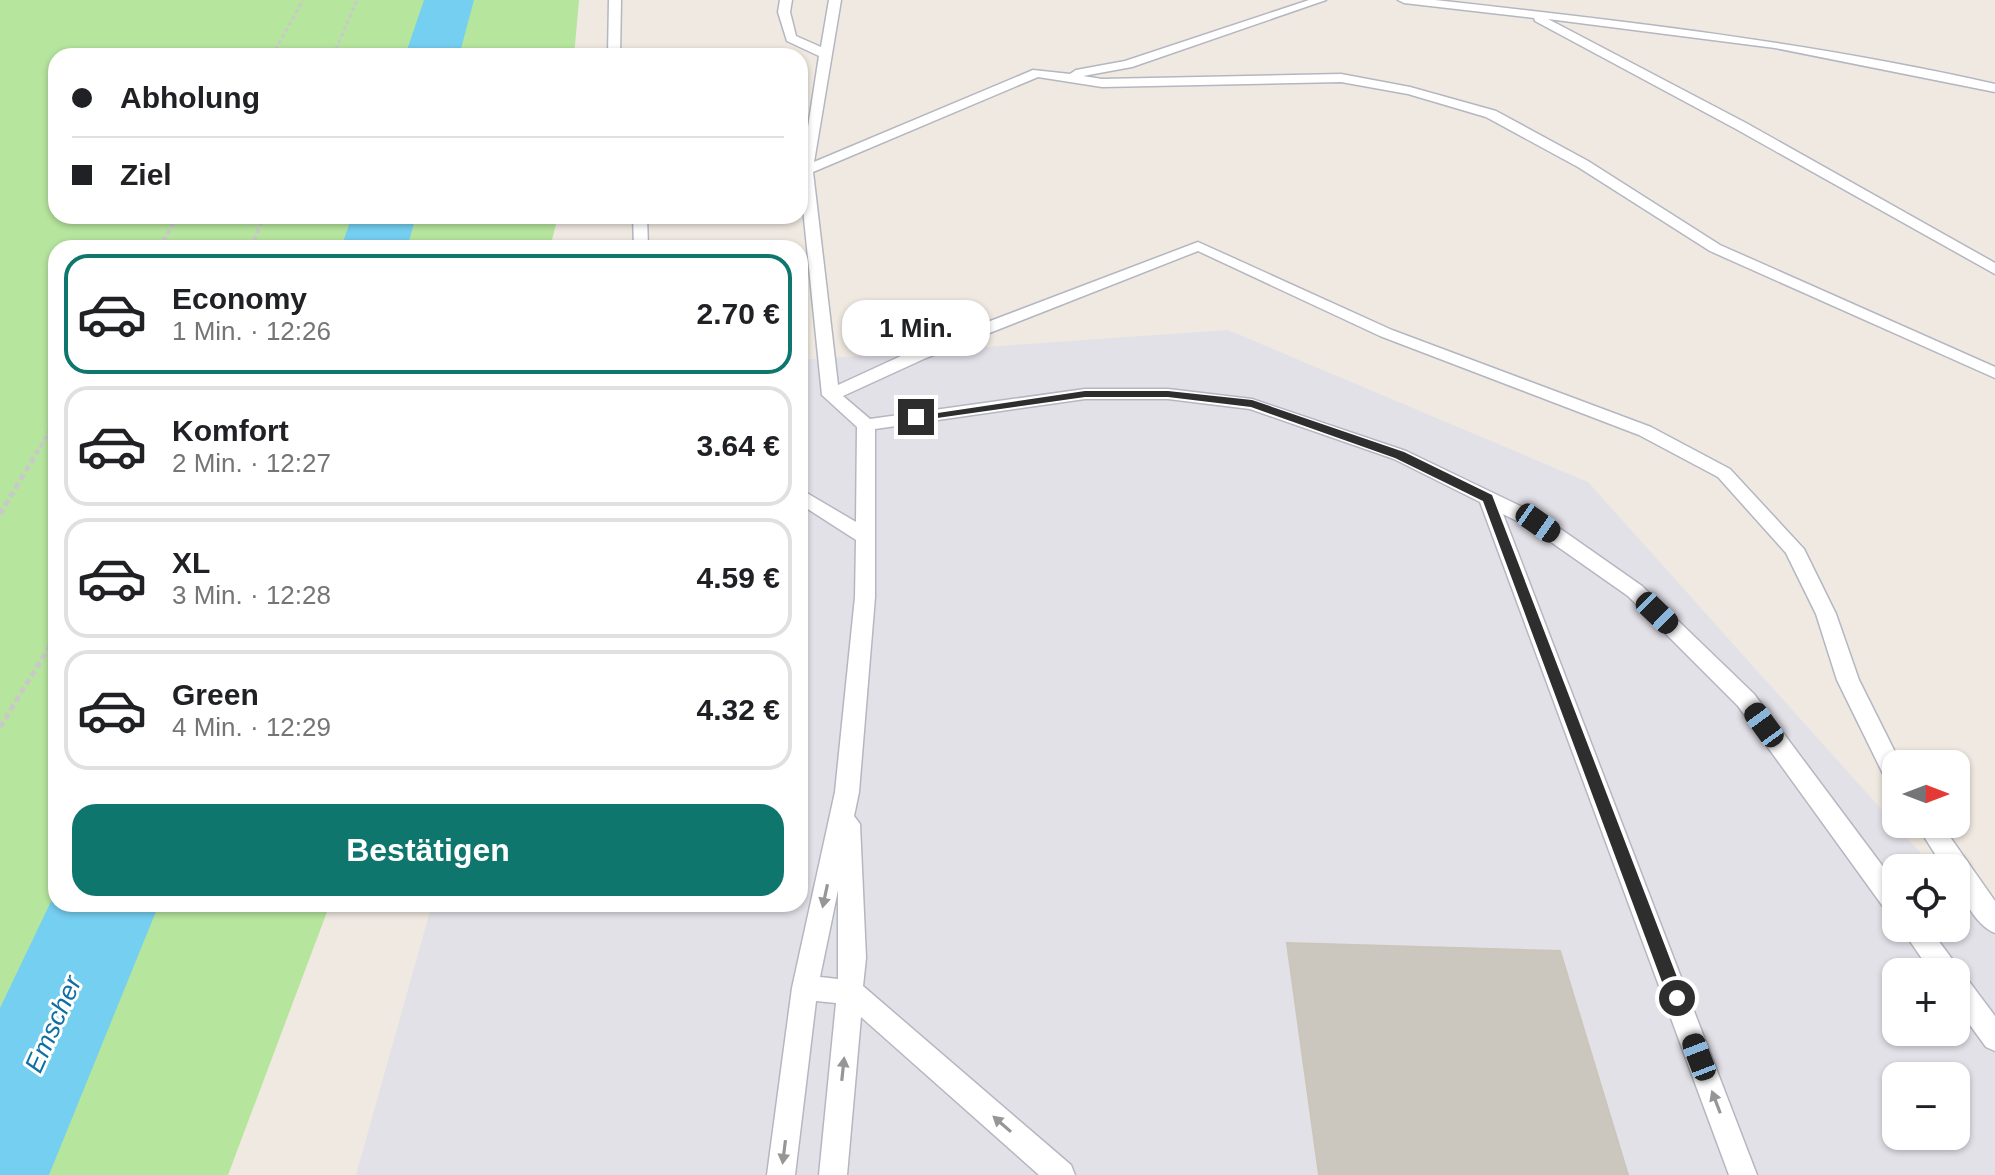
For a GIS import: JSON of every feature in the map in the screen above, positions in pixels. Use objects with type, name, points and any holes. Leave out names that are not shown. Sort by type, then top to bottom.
[{"type":"lane","points":[[614,48],[615,0]]},
{"type":"lane","points":[[786,0],[784,12],[791,38],[826,54]]},
{"type":"lane","points":[[808,158],[835,0]]},
{"type":"lane","points":[[1061,77],[1128,64],[1320,0]]},
{"type":"lane","points":[[1404,0],[1530,14],[1908,66],[1995,88]]},
{"type":"lane","points":[[1530,14],[1741,126],[1995,269]]},
{"type":"lane","points":[[808,169],[1037,73],[1102,83],[1341,78],[1410,91],[1491,114],[1583,164],[1715,248],[1995,373]]},
{"type":"lane","points":[[808,188],[831,395],[866,425],[1085,394],[1168,394],[1252,404],[1400,455],[1538,523],[1635,591],[1746,700],[1882,885]]},
{"type":"lane","points":[[831,395],[934,348],[1198,246],[1386,333],[1645,431],[1724,473],[1794,549],[1826,614],[1848,680],[1883,750]]},
{"type":"lane","points":[[781,1175],[805,988],[847,792],[865,597],[866,425]]},
{"type":"lane","points":[[1488,498],[1743,1175]]},
{"type":"lane","points":[[808,500],[864,536]]},
{"type":"lane","points":[[833,1175],[853,958],[847,792]]},
{"type":"lane","points":[[1938,838],[1995,922]]},
{"type":"lane","points":[[805,988],[851,992],[1061,1175]]},
{"type":"lane","points":[[1970,1004],[1995,1038]]},
{"type":"path","points":[[276,48],[303,0]]},
{"type":"path","points":[[336,48],[357,0]]},
{"type":"path","points":[[0,514],[48,433]]},
{"type":"path","points":[[0,727],[48,649]]},
{"type":"shaded area","points":[[1228,330],[1588,482],[1882,810],[1882,838],[1907,838],[1921,854],[1882,854],[1882,942],[1970,942],[1970,908],[1995,936],[1995,1175],[356,1175],[430,912],[808,912],[808,359]]},
{"type":"green space","points":[[0,0],[579,0],[575,48],[48,48],[48,224],[556,224],[552,240],[48,240],[48,912],[327,912],[228,1175],[0,1175]]},
{"type":"building","points":[[1287,943],[1560,951],[1628,1175],[1319,1175]]},
{"type":"waterway","name":"Emscher","points":[[434,48],[449,0]]},
{"type":"waterway","name":"Emscher","points":[[376,240],[382,224]]},
{"type":"waterway","name":"Emscher","points":[[0,1143],[101,912]]},
{"type":"route","points":[[916,417],[1085,394],[1168,394],[1252,404],[1400,455],[1488,498],[1677,998]]}]
